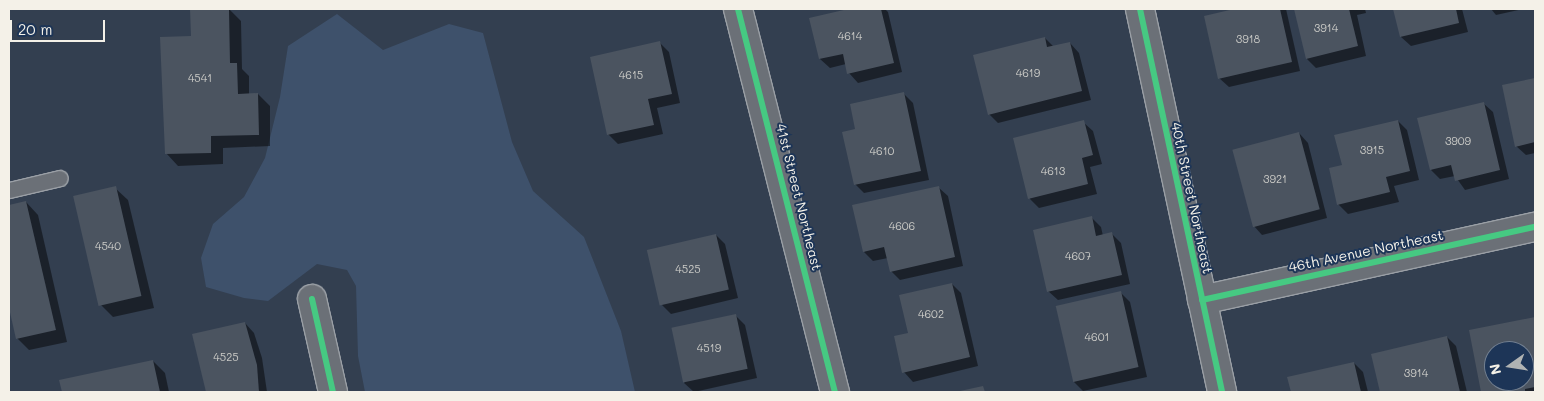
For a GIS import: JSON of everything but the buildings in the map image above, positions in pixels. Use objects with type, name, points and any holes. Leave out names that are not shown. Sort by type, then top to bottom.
[{"type":"street","name":"41st Street Northeast","points":[[738,9],[835,392]]},
{"type":"street","name":"40th Street Northeast","points":[[1140,9],[1222,392]]},
{"type":"street","name":"46th Avenue Northeast","points":[[1202,300],[1535,227]]},
{"type":"street","points":[[312,299],[333,392]]},
{"type":"lane","points":[[9,190],[60,178]]},
{"type":"shaded area","points":[[337,14],[383,50],[449,24],[483,33],[512,142],[533,191],[584,237],[621,331],[635,392],[365,392],[358,356],[356,286],[347,270],[317,264],[268,301],[244,298],[206,287],[201,258],[213,224],[244,197],[265,158],[280,97],[288,46]]},
{"type":"cycle path","points":[[738,9],[835,392]]},
{"type":"cycle path","points":[[1140,9],[1222,392]]},
{"type":"cycle path","points":[[1202,300],[1535,227]]},
{"type":"cycle path","points":[[312,299],[333,392]]}]
